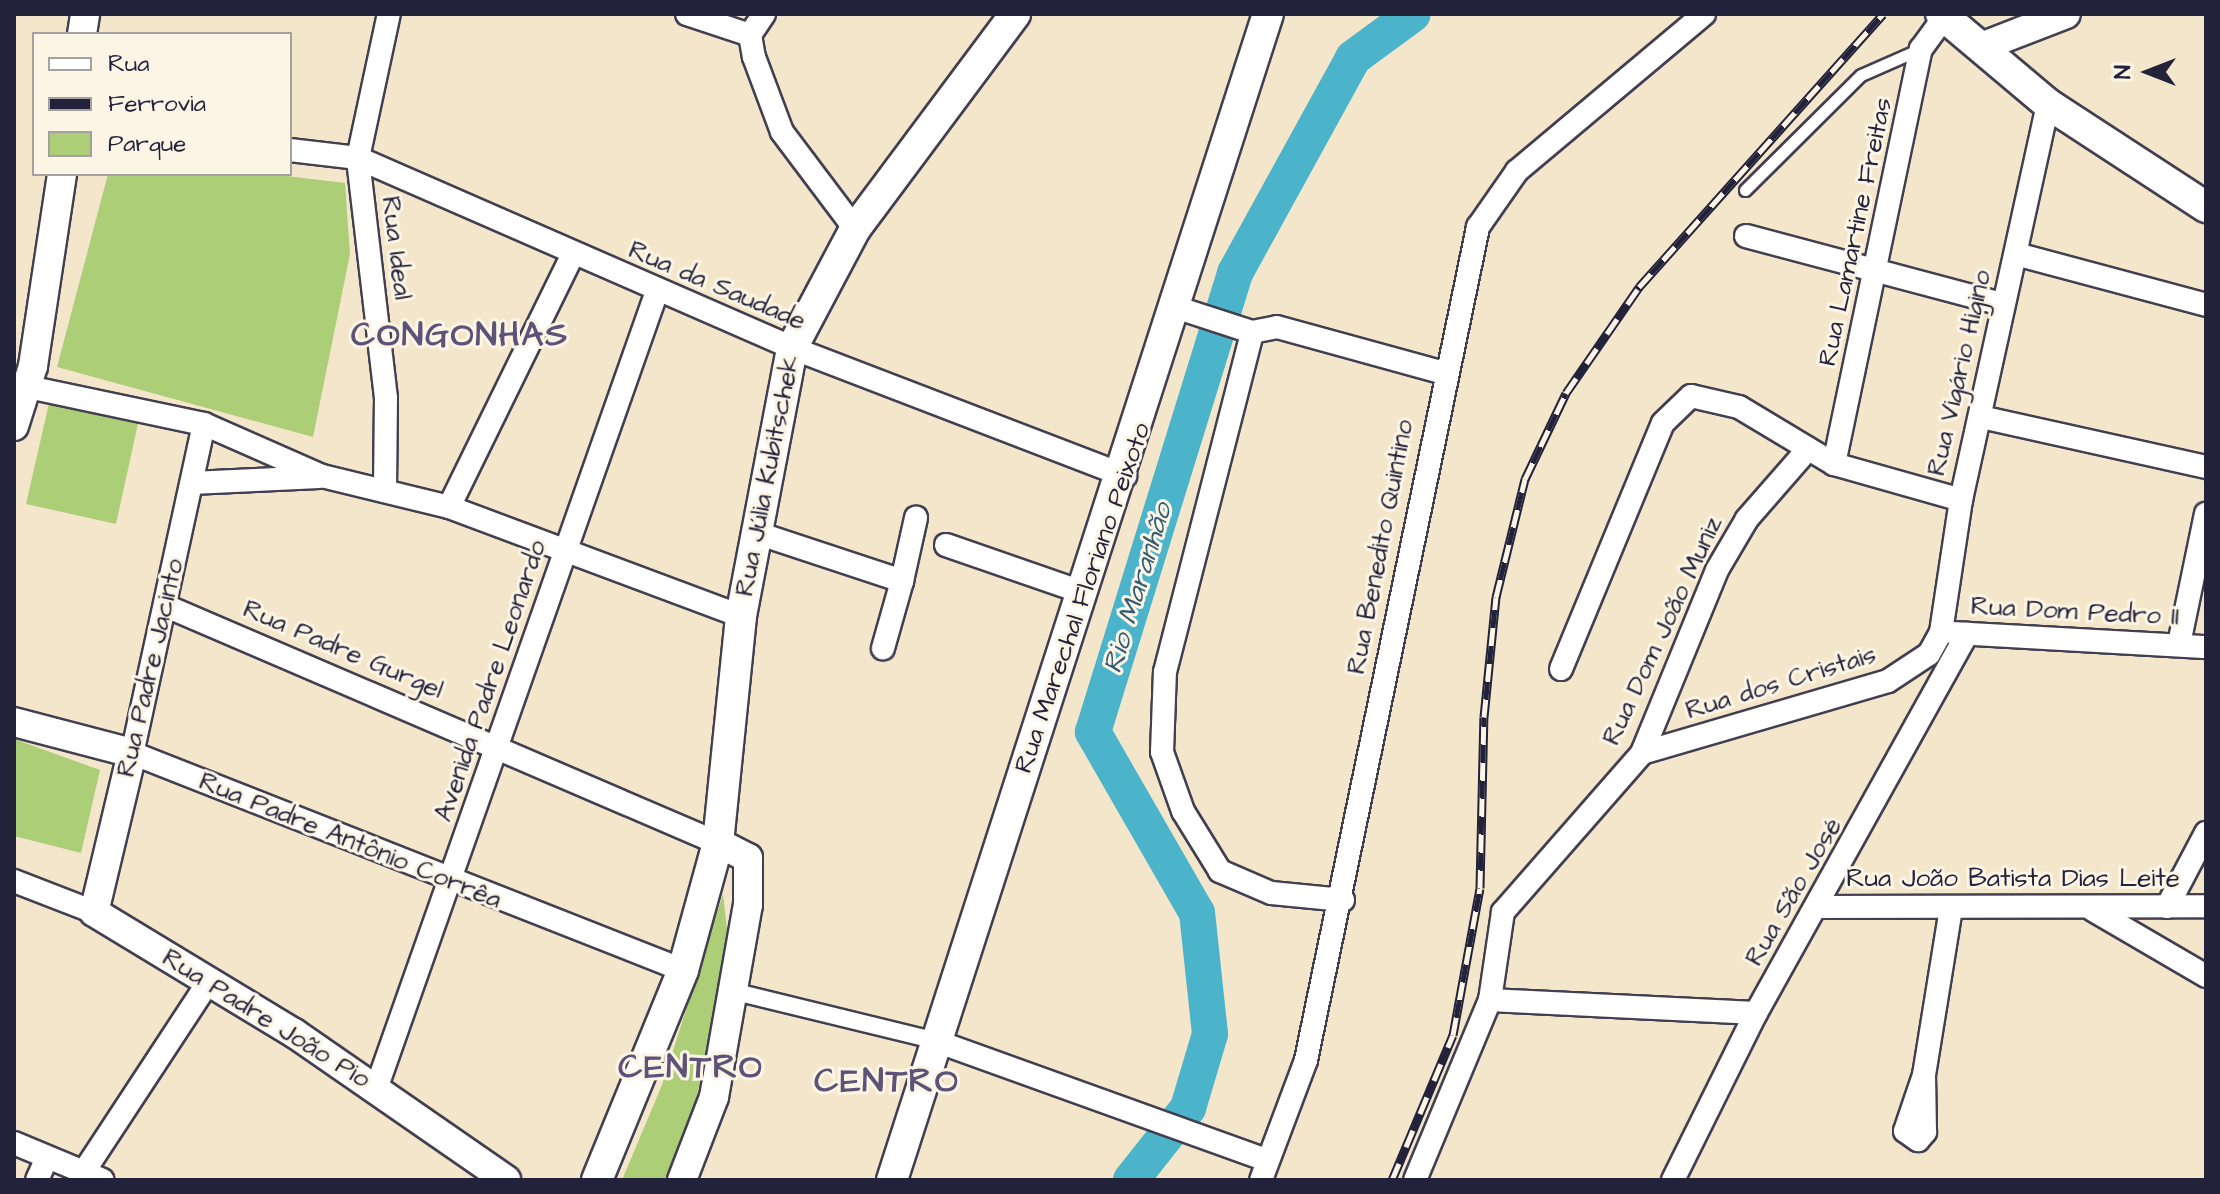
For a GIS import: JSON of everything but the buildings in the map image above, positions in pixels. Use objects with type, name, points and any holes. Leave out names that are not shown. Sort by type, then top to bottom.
[{"type":"main road","name":"Rua Júlia Kubitschek","points":[[597,1180],[683,970],[722,828],[741,616],[792,348],[855,229],[1015,14]]},
{"type":"main road","name":"Rua Marechal Floriano Peixoto","points":[[892,1180],[933,1040],[1125,476],[1187,311],[1268,14]]},
{"type":"main road","points":[[1942,16],[2048,104],[2206,207]]},
{"type":"street","name":"Rua Ideal","points":[[385,491],[385,385],[358,158],[389,14]]},
{"type":"street","points":[[687,14],[750,35]]},
{"type":"street","points":[[750,35],[764,14]]},
{"type":"street","name":"Rua Benedito Quintino","points":[[1264,1170],[1306,1060],[1343,900],[1444,373],[1478,227],[1498,194],[1704,14]]},
{"type":"street","points":[[1981,47],[2066,14]]},
{"type":"street","name":"Rua Lamartine Freitas","points":[[1834,464],[1878,275],[1921,49],[1942,16]]},
{"type":"street","points":[[750,35],[782,132],[855,229]]},
{"type":"street","name":"Rua Vigário Higino","points":[[1929,654],[1941,632],[1961,500],[2048,104]]},
{"type":"street","name":"Rua da Saudade","points":[[292,150],[358,158],[572,256],[792,348],[1125,476]]},
{"type":"street","points":[[14,426],[62,176]]},
{"type":"street","points":[[1746,236],[1878,275],[2002,304]]},
{"type":"street","points":[[2016,254],[2206,305]]},
{"type":"street","points":[[449,507],[572,256]]},
{"type":"street","name":"Avenida Padre Leonardo","points":[[376,1089],[451,884],[657,291]]},
{"type":"street","points":[[1187,311],[1252,332],[1277,327],[1444,373]]},
{"type":"street","points":[[1252,332],[1240,364],[1165,672],[1162,752],[1183,811],[1220,871],[1271,893],[1343,900]]},
{"type":"street","points":[[25,371],[204,424],[322,476],[449,507],[741,616]]},
{"type":"street","points":[[1561,669],[1674,407],[1691,396],[1712,397],[1834,464],[1961,500]]},
{"type":"street","points":[[1981,417],[2206,467]]},
{"type":"street","name":"Rua Padre Jacinto","points":[[94,912],[166,606],[204,424]]},
{"type":"street","name":"Rua Dom João Muniz","points":[[1415,1180],[1490,1000],[1509,902],[1642,753],[1717,570],[1747,519],[1808,449]]},
{"type":"street","points":[[192,483],[322,476]]},
{"type":"street","points":[[2179,644],[2206,514]]},
{"type":"street","points":[[883,648],[916,518]]},
{"type":"street","points":[[757,533],[902,581]]},
{"type":"street","points":[[946,545],[1085,593]]},
{"type":"street","name":"Rua Padre Gurgel","points":[[166,606],[497,746],[722,828]]},
{"type":"street","name":"Rua Dom Pedro II","points":[[1941,632],[2206,647]]},
{"type":"street","name":"Rua São José","points":[[1673,1180],[1756,1013],[1820,907],[1967,634]]},
{"type":"street","name":"Rua dos Cristais","points":[[1642,753],[1888,681],[1929,654]]},
{"type":"street","name":"Rua Padre Antônio Corrêa","points":[[14,722],[132,753],[451,884],[683,970]]},
{"type":"street","points":[[682,1180],[714,1097],[736,992],[749,867],[744,854],[722,828]]},
{"type":"street","points":[[2167,907],[2206,833]]},
{"type":"street","name":"Rua Padre João Pio","points":[[14,881],[94,912],[209,981],[376,1089],[506,1180]]},
{"type":"street","name":"Rua João Batista Dias Leite","points":[[1820,907],[2092,909],[2206,906]]},
{"type":"street","points":[[1924,1075],[1951,909]]},
{"type":"street","points":[[2092,909],[2206,976]]},
{"type":"street","points":[[14,1143],[42,1170],[93,1176],[209,981]]},
{"type":"street","points":[[736,992],[933,1040],[1216,1143],[1264,1170]]},
{"type":"street","points":[[1490,1000],[1756,1013]]},
{"type":"lane","points":[[1745,190],[1861,75],[1921,49]]},
{"type":"green space","points":[[107,176],[287,176],[345,183],[350,254],[313,437],[57,367]]},
{"type":"green space","points":[[50,399],[139,419],[116,524],[26,504]]},
{"type":"green space","points":[[14,739],[100,770],[81,853],[14,836]]},
{"type":"green space","points":[[723,894],[730,955],[689,1129],[669,1180],[622,1180],[662,1085]]},
{"type":"waterway","name":"Rio Maranhão","points":[[1131,1180],[1188,1108],[1210,1034],[1197,913],[1093,732],[1235,273],[1353,58],[1413,14]]},
{"type":"railway","points":[[1392,1180],[1453,1035],[1480,888],[1484,717],[1496,597],[1525,479],[1566,393],[1639,287],[1883,14]]},
{"type":"district","name":"CONGONHAS","points":[[460,336]]},
{"type":"district","name":"CENTRO","points":[[691,1068]]},
{"type":"district","name":"CENTRO","points":[[887,1082]]}]
